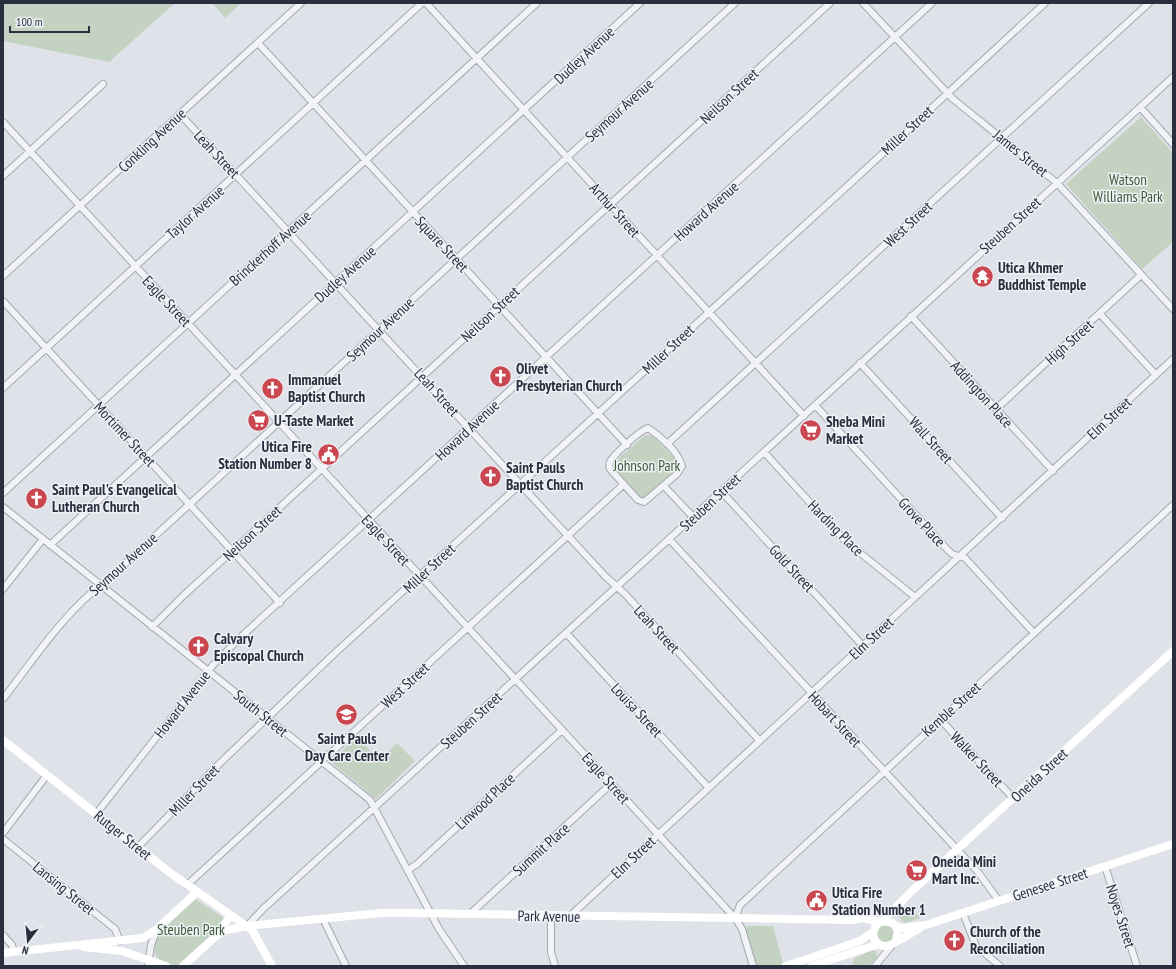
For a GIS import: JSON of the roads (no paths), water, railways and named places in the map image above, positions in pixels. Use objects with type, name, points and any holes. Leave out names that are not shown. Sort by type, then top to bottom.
[{"type":"street","name":"Conkling Avenue","points":[[3,276],[301,3]]},
{"type":"street","name":"Taylor Avenue","points":[[3,388],[422,3]]},
{"type":"street","name":"Arthur Street","points":[[426,3],[804,416]]},
{"type":"street","name":"Brinckerhoff Avenue","points":[[3,493],[537,3]]},
{"type":"street","name":"Dudley Avenue","points":[[50,545],[640,3]]},
{"type":"street","name":"Seymour Avenue","points":[[3,699],[75,608],[735,3]]},
{"type":"street","name":"Neilson Street","points":[[152,627],[183,596],[830,3]]},
{"type":"street","name":"James Street","points":[[863,3],[947,93],[1056,183],[1173,309]]},
{"type":"street","name":"Howard Avenue","points":[[96,814],[208,671],[280,602],[932,3]]},
{"type":"street","name":"Miller Street","points":[[138,847],[266,718],[1045,3]]},
{"type":"street","name":"West Street","points":[[667,444],[1149,3]]},
{"type":"street","name":"Square Street","points":[[258,43],[627,445]]},
{"type":"street","name":"Steuben Street","points":[[247,926],[263,909],[617,587],[1173,77]]},
{"type":"street","points":[[3,176],[103,84]]},
{"type":"street","points":[[1140,107],[1173,144]]},
{"type":"street","name":"Leah Street","points":[[180,114],[237,174],[568,536],[759,740]]},
{"type":"street","name":"Eagle Street","points":[[3,122],[368,521],[735,918],[742,929],[753,966]]},
{"type":"street","name":"High Street","points":[[996,409],[1141,275]]},
{"type":"street","name":"Mortimer Street","points":[[3,301],[280,602]]},
{"type":"street","points":[[1100,314],[1156,375]]},
{"type":"street","name":"Addington Place","points":[[911,316],[1053,470]]},
{"type":"street","name":"Elm Street","points":[[570,916],[656,834],[863,646],[1173,359]]},
{"type":"street","name":"Wall Street","points":[[860,363],[1002,518]]},
{"type":"street","name":"Grove Place","points":[[815,405],[945,547],[952,554],[965,558],[1034,633]]},
{"type":"street","points":[[648,428],[667,444],[680,460],[682,466],[677,474],[644,502],[638,500],[610,469],[609,465],[611,460],[644,429],[648,428]]},
{"type":"street","name":"Harding Place","points":[[764,452],[844,540],[915,597]]},
{"type":"street","name":"West Street","points":[[187,885],[623,485]]},
{"type":"street","points":[[664,486],[693,517]]},
{"type":"street","name":"Gold Street","points":[[721,491],[863,646]]},
{"type":"street","name":"Kemble Street","points":[[735,918],[740,905],[1173,505]]},
{"type":"street","name":"South Street","points":[[3,507],[370,800],[439,929],[464,966]]},
{"type":"street","points":[[3,589],[43,539]]},
{"type":"street","name":"Hobart Street","points":[[669,539],[989,886],[999,901]]},
{"type":"street","name":"Louisa Street","points":[[566,633],[708,788]]},
{"type":"street","name":"Oneida Street","points":[[882,921],[905,898],[1173,651]]},
{"type":"street","name":"Walker Street","points":[[940,719],[1013,798]]},
{"type":"street","name":"Linwood Place","points":[[408,870],[417,864],[562,730]]},
{"type":"street","name":"Rutger Street","points":[[3,740],[187,885],[247,926],[257,937],[272,966]]},
{"type":"street","points":[[3,833],[47,775]]},
{"type":"street","name":"Summit Place","points":[[470,914],[611,784]]},
{"type":"street","name":"Lansing Street","points":[[3,839],[115,929],[120,941]]},
{"type":"street","name":"Genesee Street","points":[[896,926],[902,928],[926,924],[1173,844]]},
{"type":"street","name":"Noyes Street","points":[[1105,866],[1137,966]]},
{"type":"street","points":[[3,953],[143,938],[157,930],[197,892]]},
{"type":"street","name":"Oneida Street","points":[[896,926],[894,919],[905,898]]},
{"type":"street","name":"Park Avenue","points":[[247,926],[381,913],[852,920],[862,918],[882,921]]},
{"type":"street","points":[[962,913],[976,946],[1000,966]]},
{"type":"street","points":[[184,966],[216,936],[231,915]]},
{"type":"street","points":[[551,916],[551,952],[555,966]]},
{"type":"street","points":[[323,919],[346,966]]},
{"type":"street","name":"Park Avenue","points":[[852,920],[873,931]]},
{"type":"street","points":[[786,966],[860,941],[873,931],[882,921],[890,921],[896,926],[899,934],[895,942],[875,966]]},
{"type":"street","name":"Genesee Street","points":[[895,942],[926,924]]},
{"type":"street","points":[[216,936],[227,930],[247,926]]},
{"type":"street","points":[[148,963],[151,945],[157,930]]},
{"type":"street","points":[[873,931],[874,939],[883,949],[882,958]]},
{"type":"street","points":[[3,935],[12,945],[14,952]]},
{"type":"street","points":[[812,966],[880,945],[885,946],[895,942]]},
{"type":"street","points":[[73,946],[122,951],[148,963],[166,966]]},
{"type":"place","name":"Utica Khmer Buddhist Temple","points":[[982,276]]},
{"type":"place","name":"Olivet Presbyterian Church","points":[[500,377]]},
{"type":"place","name":"Immanuel Baptist Church","points":[[273,388]]},
{"type":"place","name":"U-Taste Market","points":[[258,420]]},
{"type":"place","name":"Sheba Mini Market","points":[[811,430]]},
{"type":"place","name":"Utica Fire Station Number 8","points":[[328,455]]},
{"type":"place","name":"Saint Pauls Baptist Church","points":[[490,476]]},
{"type":"place","name":"Saint Paul's Evangelical Lutheran Church","points":[[36,498]]},
{"type":"place","name":"Calvary Episcopal Church","points":[[199,647]]},
{"type":"place","name":"Saint Pauls Day Care Center","points":[[347,715]]},
{"type":"place","name":"Oneida Mini Mart Inc.","points":[[917,870]]},
{"type":"place","name":"Utica Fire Station Number 1","points":[[817,901]]},
{"type":"place","name":"Church of the Reconciliation","points":[[955,940]]},
{"type":"park label","name":"Watson Williams Park","points":[[1128,188]]},
{"type":"park label","name":"Johnson Park","points":[[647,465]]},
{"type":"park label","name":"Steuben Park","points":[[191,929]]}]
